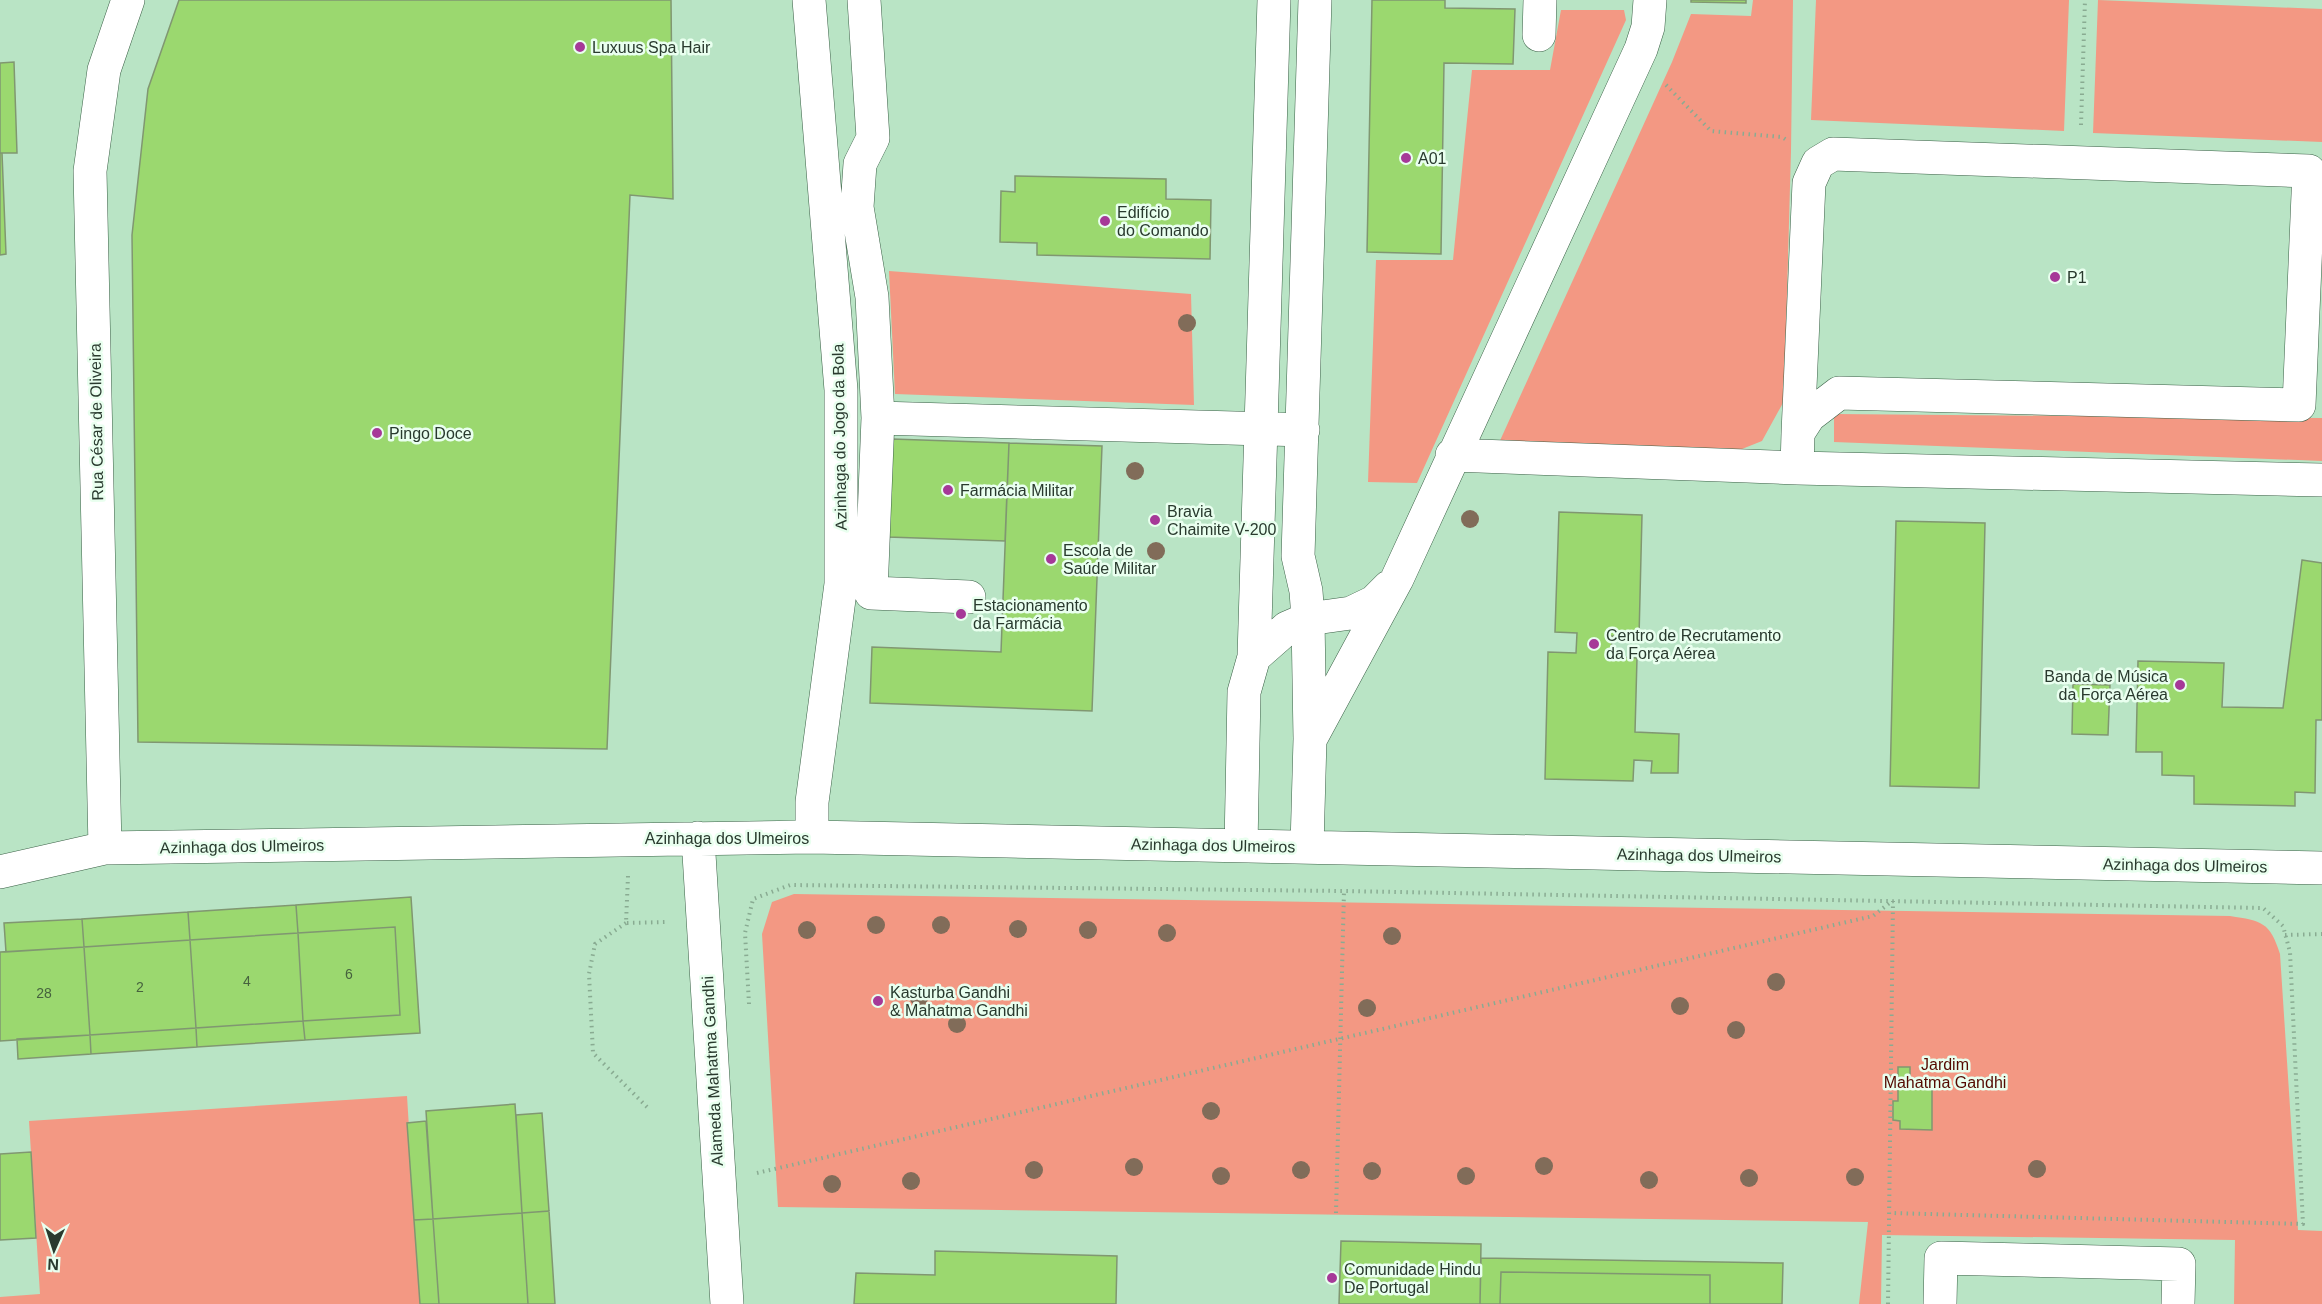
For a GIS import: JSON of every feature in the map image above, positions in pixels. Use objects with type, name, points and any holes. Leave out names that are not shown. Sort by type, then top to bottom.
[{"type":"street","name":"Rua César de Oliveira","points":[[105,848],[90,171],[104,70],[128,0]]},
{"type":"street","name":"Azinhaga do Jogo da Bola","points":[[809,0],[841,402],[841,584],[812,802],[813,837]]},
{"type":"street","points":[[864,0],[873,138],[860,164],[857,207],[872,297],[878,418],[870,593],[969,597]]},
{"type":"street","points":[[1241,846],[1244,692],[1254,657],[1274,0]]},
{"type":"street","points":[[1307,848],[1310,739],[1308,619],[1306,591],[1298,556],[1316,0]]},
{"type":"street","points":[[1539,35],[1540,0]]},
{"type":"street","points":[[1310,739],[1397,579],[1641,49],[1648,27],[1650,0]]},
{"type":"street","points":[[1797,468],[1798,433],[1809,183],[1818,163],[1833,153],[2309,171],[2299,405],[1839,393],[1809,416],[1798,433]]},
{"type":"street","points":[[1270,154],[1312,155]]},
{"type":"street","points":[[878,418],[1303,430]]},
{"type":"street","points":[[1452,456],[1797,468],[2322,480]]},
{"type":"street","points":[[1254,657],[1287,628],[1308,619],[1351,613],[1374,602],[1397,579]]},
{"type":"street","name":"Azinhaga dos Ulmeiros","points":[[0,872],[105,848],[813,837],[2322,868]]},
{"type":"street","name":"Alameda Mahatma Gandhi","points":[[698,838],[727,1304]]},
{"type":"street","points":[[1940,1304],[1941,1258],[2179,1264],[2178,1304]]},
{"type":"path","points":[[2080,162],[2085,0]]},
{"type":"path","points":[[1663,82],[1711,130],[1782,137],[1818,163]]},
{"type":"path","points":[[749,1005],[745,933],[753,899],[790,885],[1344,891],[2263,908],[2283,926],[2290,952],[2303,1224],[1890,1213]]},
{"type":"path","points":[[1336,1213],[1344,891]]},
{"type":"path","points":[[758,1173],[1873,916],[1893,900]]},
{"type":"path","points":[[1888,1304],[1893,900]]},
{"type":"path","points":[[626,923],[595,944],[589,974],[593,1053],[649,1109]]},
{"type":"path","points":[[2285,934],[2322,934]]},
{"type":"path","points":[[757,1161],[758,1184]]},
{"type":"green space","points":[[1753,0],[1793,0],[1784,401],[1762,441],[1742,449],[1498,445],[1672,62],[1691,14],[1751,16]]},
{"type":"green space","points":[[1816,0],[2069,0],[2064,131],[1811,120]]},
{"type":"green space","points":[[2098,0],[2322,9],[2322,142],[2093,133]]},
{"type":"green space","points":[[1561,10],[1624,10],[1626,20],[1417,483],[1368,482],[1376,260],[1453,260],[1472,70],[1550,70]]},
{"type":"green space","points":[[889,271],[1191,294],[1194,405],[895,394]]},
{"type":"green space","points":[[1834,414],[2322,418],[2322,461],[1834,442]]},
{"type":"green space","name":"Jardim Mahatma Gandhi","points":[[794,894],[2230,916],[2250,920],[2268,929],[2280,954],[2298,1230],[2322,1231],[2322,1304],[2234,1304],[2235,1240],[1882,1235],[1881,1304],[1859,1304],[1868,1222],[778,1207],[762,934],[772,902]]},
{"type":"green space","points":[[407,1096],[420,1304],[0,1304],[0,1297],[40,1294],[29,1121]]},
{"type":"building","name":"Pingo Doce","points":[[179,0],[671,0],[673,199],[630,195],[607,749],[138,742],[132,235],[148,89]]},
{"type":"building","name":"A01","points":[[1372,0],[1445,0],[1445,8],[1515,9],[1513,64],[1444,63],[1441,254],[1367,252]]},
{"type":"building","points":[[1691,0],[1746,0],[1746,3],[1691,2]]},
{"type":"building","points":[[14,62],[17,153],[0,153],[0,63]]},
{"type":"building","points":[[0,153],[2,153],[6,254],[0,255]]},
{"type":"building","name":"Edifício do Comando","points":[[1015,176],[1166,179],[1166,199],[1211,200],[1210,259],[1037,255],[1037,243],[1000,242],[1001,191],[1015,192]]},
{"type":"building","name":"Farmácia Militar","points":[[892,439],[1009,443],[1005,541],[888,537]]},
{"type":"building","name":"Escola de Saúde Militar","points":[[1009,443],[1102,446],[1092,711],[870,703],[872,647],[1001,652]]},
{"type":"building","name":"Centro de Recrutamento da Força Aérea","points":[[1559,512],[1642,515],[1639,637],[1612,636],[1611,657],[1637,658],[1635,732],[1679,734],[1678,773],[1651,773],[1652,761],[1634,760],[1633,781],[1545,779],[1548,652],[1576,653],[1577,633],[1555,632]]},
{"type":"building","points":[[1896,521],[1985,523],[1979,788],[1890,786]]},
{"type":"building","name":"Banda de Música da Força Aérea","points":[[2302,560],[2322,563],[2322,720],[2316,720],[2315,793],[2295,792],[2295,806],[2194,804],[2194,776],[2162,775],[2162,752],[2136,752],[2138,661],[2224,663],[2222,707],[2283,708]]},
{"type":"building","points":[[2073,684],[2110,685],[2108,735],[2072,734]]},
{"type":"building","points":[[411,897],[420,1033],[305,1040],[303,1021],[400,1015],[395,927],[298,933],[296,905]]},
{"type":"building","points":[[296,905],[298,933],[190,940],[188,912]]},
{"type":"building","points":[[188,912],[190,940],[84,947],[82,919]]},
{"type":"building","points":[[82,919],[84,947],[6,952],[4,923]]},
{"type":"building","points":[[395,927],[400,1015],[303,1021],[298,933]]},
{"type":"building","points":[[298,933],[303,1021],[196,1028],[190,940]]},
{"type":"building","points":[[190,940],[196,1028],[90,1035],[84,947]]},
{"type":"building","points":[[84,947],[90,1035],[0,1041],[0,952]]},
{"type":"building","points":[[303,1021],[305,1040],[197,1047],[196,1028]]},
{"type":"building","points":[[196,1028],[197,1047],[91,1054],[90,1035]]},
{"type":"building","points":[[90,1035],[91,1054],[18,1059],[17,1039]]},
{"type":"building","points":[[1898,1067],[1910,1067],[1910,1084],[1932,1084],[1932,1130],[1900,1129],[1900,1121],[1893,1120],[1893,1101],[1898,1101]]},
{"type":"building","points":[[515,1104],[522,1213],[433,1219],[426,1111]]},
{"type":"building","points":[[542,1113],[549,1211],[522,1213],[516,1115]]},
{"type":"building","points":[[426,1121],[433,1219],[414,1220],[407,1123]]},
{"type":"building","points":[[31,1152],[36,1238],[0,1240],[0,1154]]},
{"type":"building","points":[[549,1211],[555,1304],[528,1304],[522,1213]]},
{"type":"building","points":[[522,1213],[528,1304],[439,1304],[433,1219]]},
{"type":"building","points":[[433,1219],[439,1304],[420,1304],[414,1220]]},
{"type":"building","points":[[1341,1241],[1481,1244],[1480,1304],[1339,1304]]},
{"type":"building","points":[[935,1251],[1117,1256],[1116,1304],[854,1304],[856,1273],[935,1275]]},
{"type":"building","points":[[1481,1258],[1783,1263],[1782,1304],[1480,1304]]},
{"type":"building","points":[[1501,1272],[1710,1275],[1710,1304],[1500,1304]]},
{"type":"place","name":"Luxuus Spa Hair","points":[[580,47]]},
{"type":"place","name":"A01","points":[[1406,158]]},
{"type":"place","name":"Edifício do Comando","points":[[1105,221]]},
{"type":"place","name":"P1","points":[[2055,277]]},
{"type":"place","name":"Pingo Doce","points":[[377,433]]},
{"type":"place","name":"Farmácia Militar","points":[[948,490]]},
{"type":"place","name":"Bravia Chaimite V-200","points":[[1155,520]]},
{"type":"place","name":"Escola de Saúde Militar","points":[[1051,559]]},
{"type":"place","name":"Estacionamento da Farmácia","points":[[961,614]]},
{"type":"place","name":"Centro de Recrutamento da Força Aérea","points":[[1594,644]]},
{"type":"place","name":"Banda de Música da Força Aérea","points":[[2180,685]]},
{"type":"place","name":"Kasturba Gandhi & Mahatma Gandhi","points":[[878,1001]]},
{"type":"place","name":"Comunidade Hindu De Portugal","points":[[1332,1278]]}]
